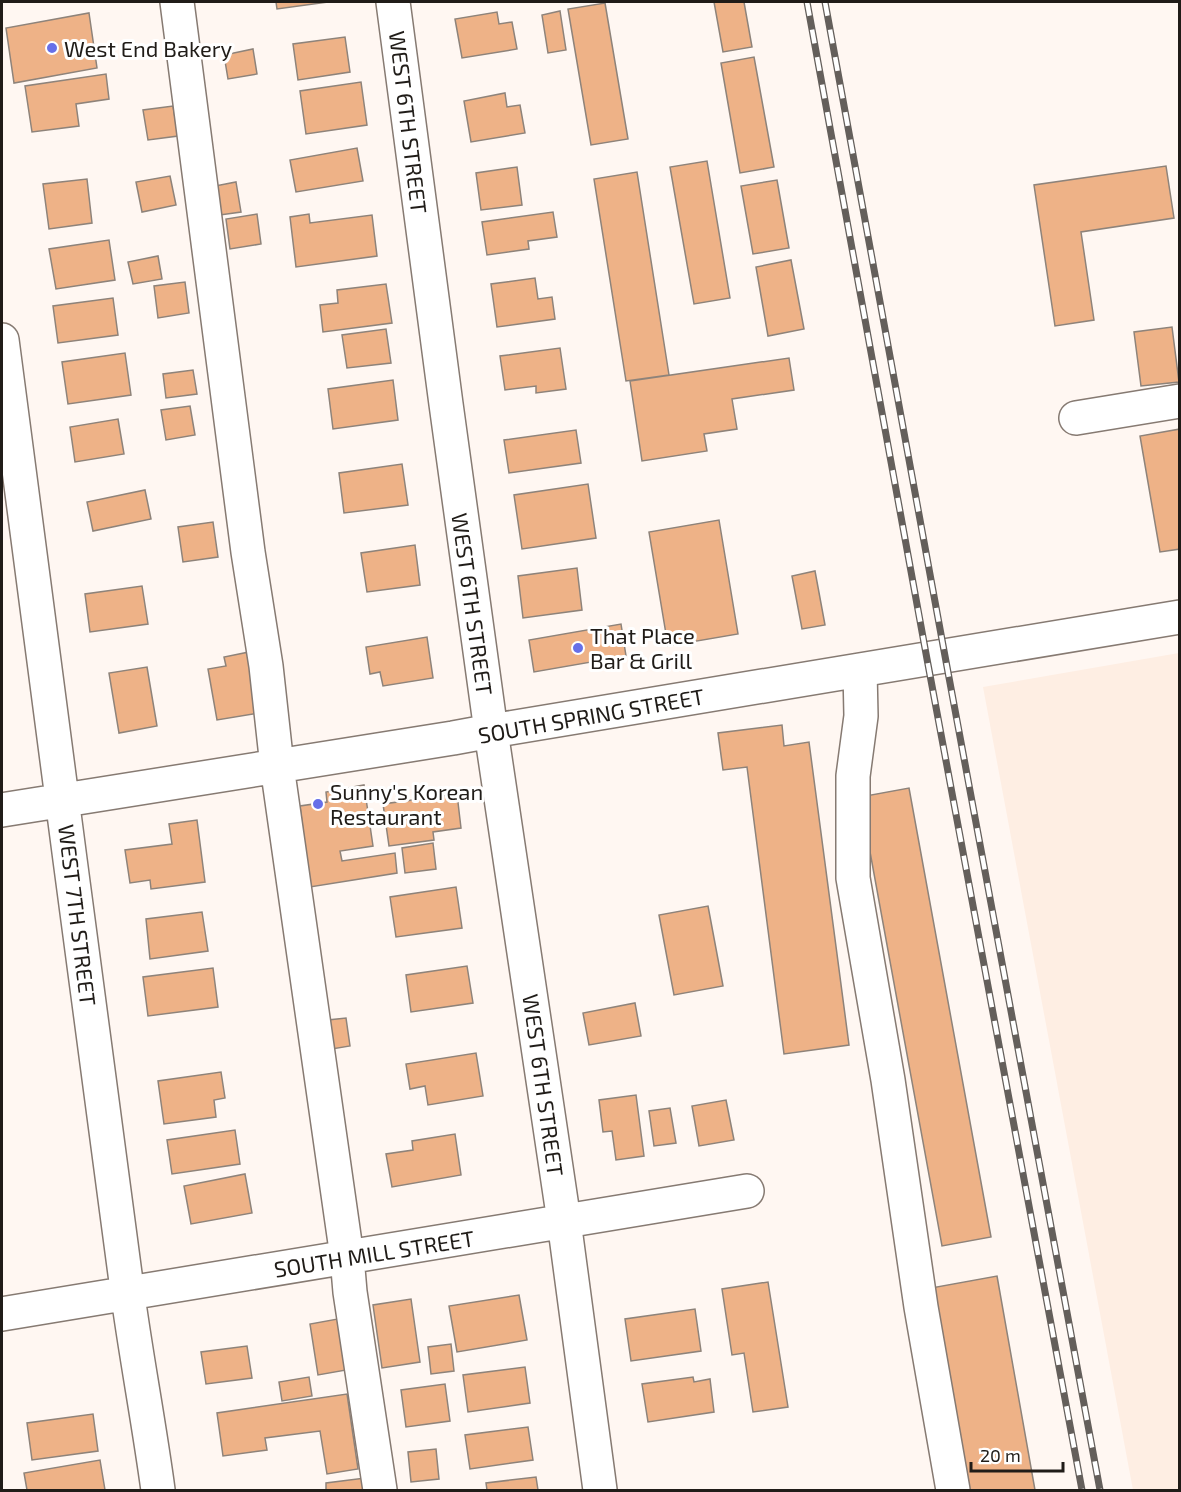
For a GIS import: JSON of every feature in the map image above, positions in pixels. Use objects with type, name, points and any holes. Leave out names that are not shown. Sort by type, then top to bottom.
[{"type":"street","points":[[177,2],[248,552],[266,666],[277,766],[380,1491]]},
{"type":"street","name":"WEST 6TH STREET","points":[[393,2],[447,416],[564,1221],[600,1491]]},
{"type":"street","name":"WEST 7TH STREET","points":[[2,340],[127,1293],[158,1491]]},
{"type":"street","points":[[1076,418],[1179,401]]},
{"type":"street","name":"SOUTH SPRING STREET","points":[[2,810],[453,738],[1179,616]]},
{"type":"street","points":[[860,670],[861,716],[853,776],[853,878],[888,1080],[921,1307],[953,1491]]},
{"type":"street","name":"SOUTH MILL STREET","points":[[2,1314],[747,1191]]},
{"type":"shaded area","points":[[1179,653],[1179,1490],[1133,1490],[983,687]]},
{"type":"building","points":[[276,2],[328,2],[277,9]]},
{"type":"building","points":[[714,2],[744,2],[752,47],[723,52]]},
{"type":"building","points":[[605,3],[628,139],[591,145],[568,9]]},
{"type":"building","points":[[560,11],[566,50],[548,53],[542,15]]},
{"type":"building","points":[[497,12],[499,24],[512,22],[517,49],[462,58],[455,19]]},
{"type":"building","name":"West End Bakery","points":[[89,13],[97,68],[14,83],[6,28]]},
{"type":"building","points":[[345,37],[350,72],[298,80],[293,44]]},
{"type":"building","points":[[253,49],[257,74],[228,79],[224,55]]},
{"type":"building","points":[[754,57],[774,167],[740,173],[721,63]]},
{"type":"building","points":[[106,74],[109,99],[76,104],[79,126],[32,132],[25,86]]},
{"type":"building","points":[[361,82],[367,125],[306,134],[300,91]]},
{"type":"building","points":[[505,93],[507,107],[520,105],[525,133],[471,142],[464,101]]},
{"type":"building","points":[[173,106],[178,136],[148,140],[143,110]]},
{"type":"building","points":[[357,148],[363,181],[296,192],[290,160]]},
{"type":"building","points":[[707,161],[730,298],[694,304],[670,167]]},
{"type":"building","points":[[1166,166],[1174,218],[1081,232],[1094,320],[1055,326],[1034,185]]},
{"type":"building","points":[[517,167],[522,205],[481,210],[476,173]]},
{"type":"building","points":[[637,172],[669,375],[626,381],[594,179]]},
{"type":"building","points":[[170,176],[176,205],[142,212],[136,182]]},
{"type":"building","points":[[87,179],[92,223],[49,229],[43,184]]},
{"type":"building","points":[[777,180],[789,248],[753,254],[741,186]]},
{"type":"building","points":[[236,182],[241,212],[220,215],[215,186]]},
{"type":"building","points":[[553,212],[557,237],[528,241],[529,249],[487,255],[482,222]]},
{"type":"building","points":[[257,214],[261,244],[230,249],[226,219]]},
{"type":"building","points":[[309,214],[310,223],[372,215],[377,256],[296,267],[290,217]]},
{"type":"building","points":[[109,240],[115,280],[56,289],[49,249]]},
{"type":"building","points":[[158,256],[162,279],[133,284],[128,262]]},
{"type":"building","points":[[791,260],[804,329],[768,336],[756,267]]},
{"type":"building","points":[[535,278],[538,299],[552,297],[555,319],[497,327],[491,284]]},
{"type":"building","points":[[185,282],[189,313],[158,318],[154,286]]},
{"type":"building","points":[[386,284],[392,323],[323,332],[320,305],[338,303],[337,290]]},
{"type":"building","points":[[113,298],[118,335],[58,343],[53,306]]},
{"type":"building","points":[[1172,327],[1179,382],[1141,386],[1134,332]]},
{"type":"building","points":[[386,329],[391,363],[347,368],[342,335]]},
{"type":"building","points":[[560,348],[566,389],[536,393],[536,386],[505,390],[500,356]]},
{"type":"building","points":[[125,353],[131,395],[68,404],[62,362]]},
{"type":"building","points":[[789,358],[794,390],[732,399],[737,429],[704,434],[707,451],[642,461],[630,381]]},
{"type":"building","points":[[193,370],[197,394],[166,398],[163,374]]},
{"type":"building","points":[[393,380],[398,420],[333,429],[328,389]]},
{"type":"building","points":[[190,406],[195,435],[166,440],[161,410]]},
{"type":"building","points":[[118,419],[124,454],[75,462],[70,427]]},
{"type":"building","points":[[1180,429],[1180,549],[1160,552],[1140,436]]},
{"type":"building","points":[[576,430],[581,463],[509,473],[504,440]]},
{"type":"building","points":[[402,464],[408,505],[344,513],[339,473]]},
{"type":"building","points":[[588,484],[596,538],[522,549],[514,495]]},
{"type":"building","points":[[145,490],[151,519],[93,531],[87,502]]},
{"type":"building","points":[[719,520],[738,634],[668,646],[649,532]]},
{"type":"building","points":[[213,522],[218,557],[183,562],[178,527]]},
{"type":"building","points":[[415,545],[420,585],[367,592],[361,553]]},
{"type":"building","points":[[577,568],[582,610],[523,618],[518,576]]},
{"type":"building","points":[[815,571],[825,625],[802,629],[792,576]]},
{"type":"building","points":[[142,586],[148,624],[90,632],[85,594]]},
{"type":"building","name":"That Place Bar & Grill","points":[[621,624],[626,656],[534,672],[529,640]]},
{"type":"building","points":[[427,637],[433,678],[383,686],[380,672],[370,674],[366,647]]},
{"type":"building","points":[[249,652],[259,713],[217,720],[208,669],[226,666],[224,657]]},
{"type":"building","points":[[147,667],[157,726],[119,733],[109,673]]},
{"type":"building","points":[[782,725],[784,746],[809,742],[849,1045],[784,1054],[747,767],[723,770],[718,733]]},
{"type":"building","points":[[364,785],[373,846],[340,851],[342,861],[395,853],[397,873],[310,887],[300,806],[327,802],[326,792]]},
{"type":"building","points":[[909,788],[991,1237],[942,1246],[860,797]]},
{"type":"building","points":[[457,794],[461,828],[433,832],[434,840],[389,846],[383,804]]},
{"type":"building","points":[[197,820],[205,882],[151,889],[150,880],[130,883],[125,850],[172,844],[169,824]]},
{"type":"building","points":[[433,843],[436,869],[405,873],[402,848]]},
{"type":"building","points":[[456,887],[462,928],[396,937],[390,897]]},
{"type":"building","points":[[708,906],[723,986],[674,995],[659,915]]},
{"type":"building","points":[[202,912],[208,951],[150,959],[146,919]]},
{"type":"building","points":[[467,966],[473,1003],[411,1012],[406,975]]},
{"type":"building","points":[[213,968],[218,1007],[148,1016],[143,977]]},
{"type":"building","points":[[635,1003],[641,1036],[589,1045],[583,1013]]},
{"type":"building","points":[[346,1018],[350,1046],[332,1049],[328,1020]]},
{"type":"building","points":[[476,1053],[483,1096],[428,1105],[425,1086],[410,1089],[406,1064]]},
{"type":"building","points":[[221,1072],[225,1098],[214,1100],[216,1117],[164,1124],[158,1081]]},
{"type":"building","points":[[636,1095],[644,1156],[616,1160],[612,1131],[603,1132],[599,1100]]},
{"type":"building","points":[[726,1100],[734,1140],[699,1146],[692,1106]]},
{"type":"building","points":[[670,1108],[676,1143],[654,1146],[649,1111]]},
{"type":"building","points":[[235,1130],[240,1164],[172,1174],[167,1140]]},
{"type":"building","points":[[455,1134],[461,1175],[392,1187],[386,1154],[413,1150],[412,1141]]},
{"type":"building","points":[[245,1174],[252,1213],[191,1224],[184,1186]]},
{"type":"building","points":[[997,1276],[1035,1490],[967,1490],[931,1288]]},
{"type":"building","points":[[768,1282],[788,1407],[753,1412],[744,1353],[732,1355],[722,1289]]},
{"type":"building","points":[[519,1295],[527,1340],[457,1352],[449,1306]]},
{"type":"building","points":[[411,1299],[420,1362],[382,1368],[373,1305]]},
{"type":"building","points":[[695,1309],[701,1351],[631,1361],[625,1319]]},
{"type":"building","points":[[343,1318],[352,1369],[318,1375],[310,1324]]},
{"type":"building","points":[[451,1344],[454,1371],[431,1374],[428,1347]]},
{"type":"building","points":[[247,1346],[252,1378],[206,1384],[201,1352]]},
{"type":"building","points":[[525,1367],[530,1403],[468,1412],[463,1375]]},
{"type":"building","points":[[309,1377],[312,1396],[282,1401],[279,1382]]},
{"type":"building","points":[[693,1377],[694,1382],[710,1379],[714,1412],[648,1422],[642,1384]]},
{"type":"building","points":[[445,1384],[450,1421],[406,1427],[401,1390]]},
{"type":"building","points":[[347,1394],[358,1469],[327,1474],[320,1431],[265,1438],[267,1450],[223,1456],[217,1413]]},
{"type":"building","points":[[93,1414],[98,1451],[32,1460],[27,1423]]},
{"type":"building","points":[[528,1427],[533,1460],[470,1469],[465,1435]]},
{"type":"building","points":[[436,1449],[439,1479],[411,1482],[408,1452]]},
{"type":"building","points":[[100,1460],[105,1490],[27,1490],[24,1473]]},
{"type":"building","points":[[536,1477],[538,1490],[487,1490],[486,1483]]},
{"type":"building","points":[[365,1478],[367,1490],[326,1490],[326,1483]]},
{"type":"railway","points":[[807,2],[1082,1490]]},
{"type":"railway","points":[[825,2],[1100,1490]]},
{"type":"place","name":"West End Bakery","points":[[52,48]]},
{"type":"place","name":"That Place Bar & Grill","points":[[578,648]]},
{"type":"place","name":"Sunny's Korean Restaurant","points":[[318,804]]}]
